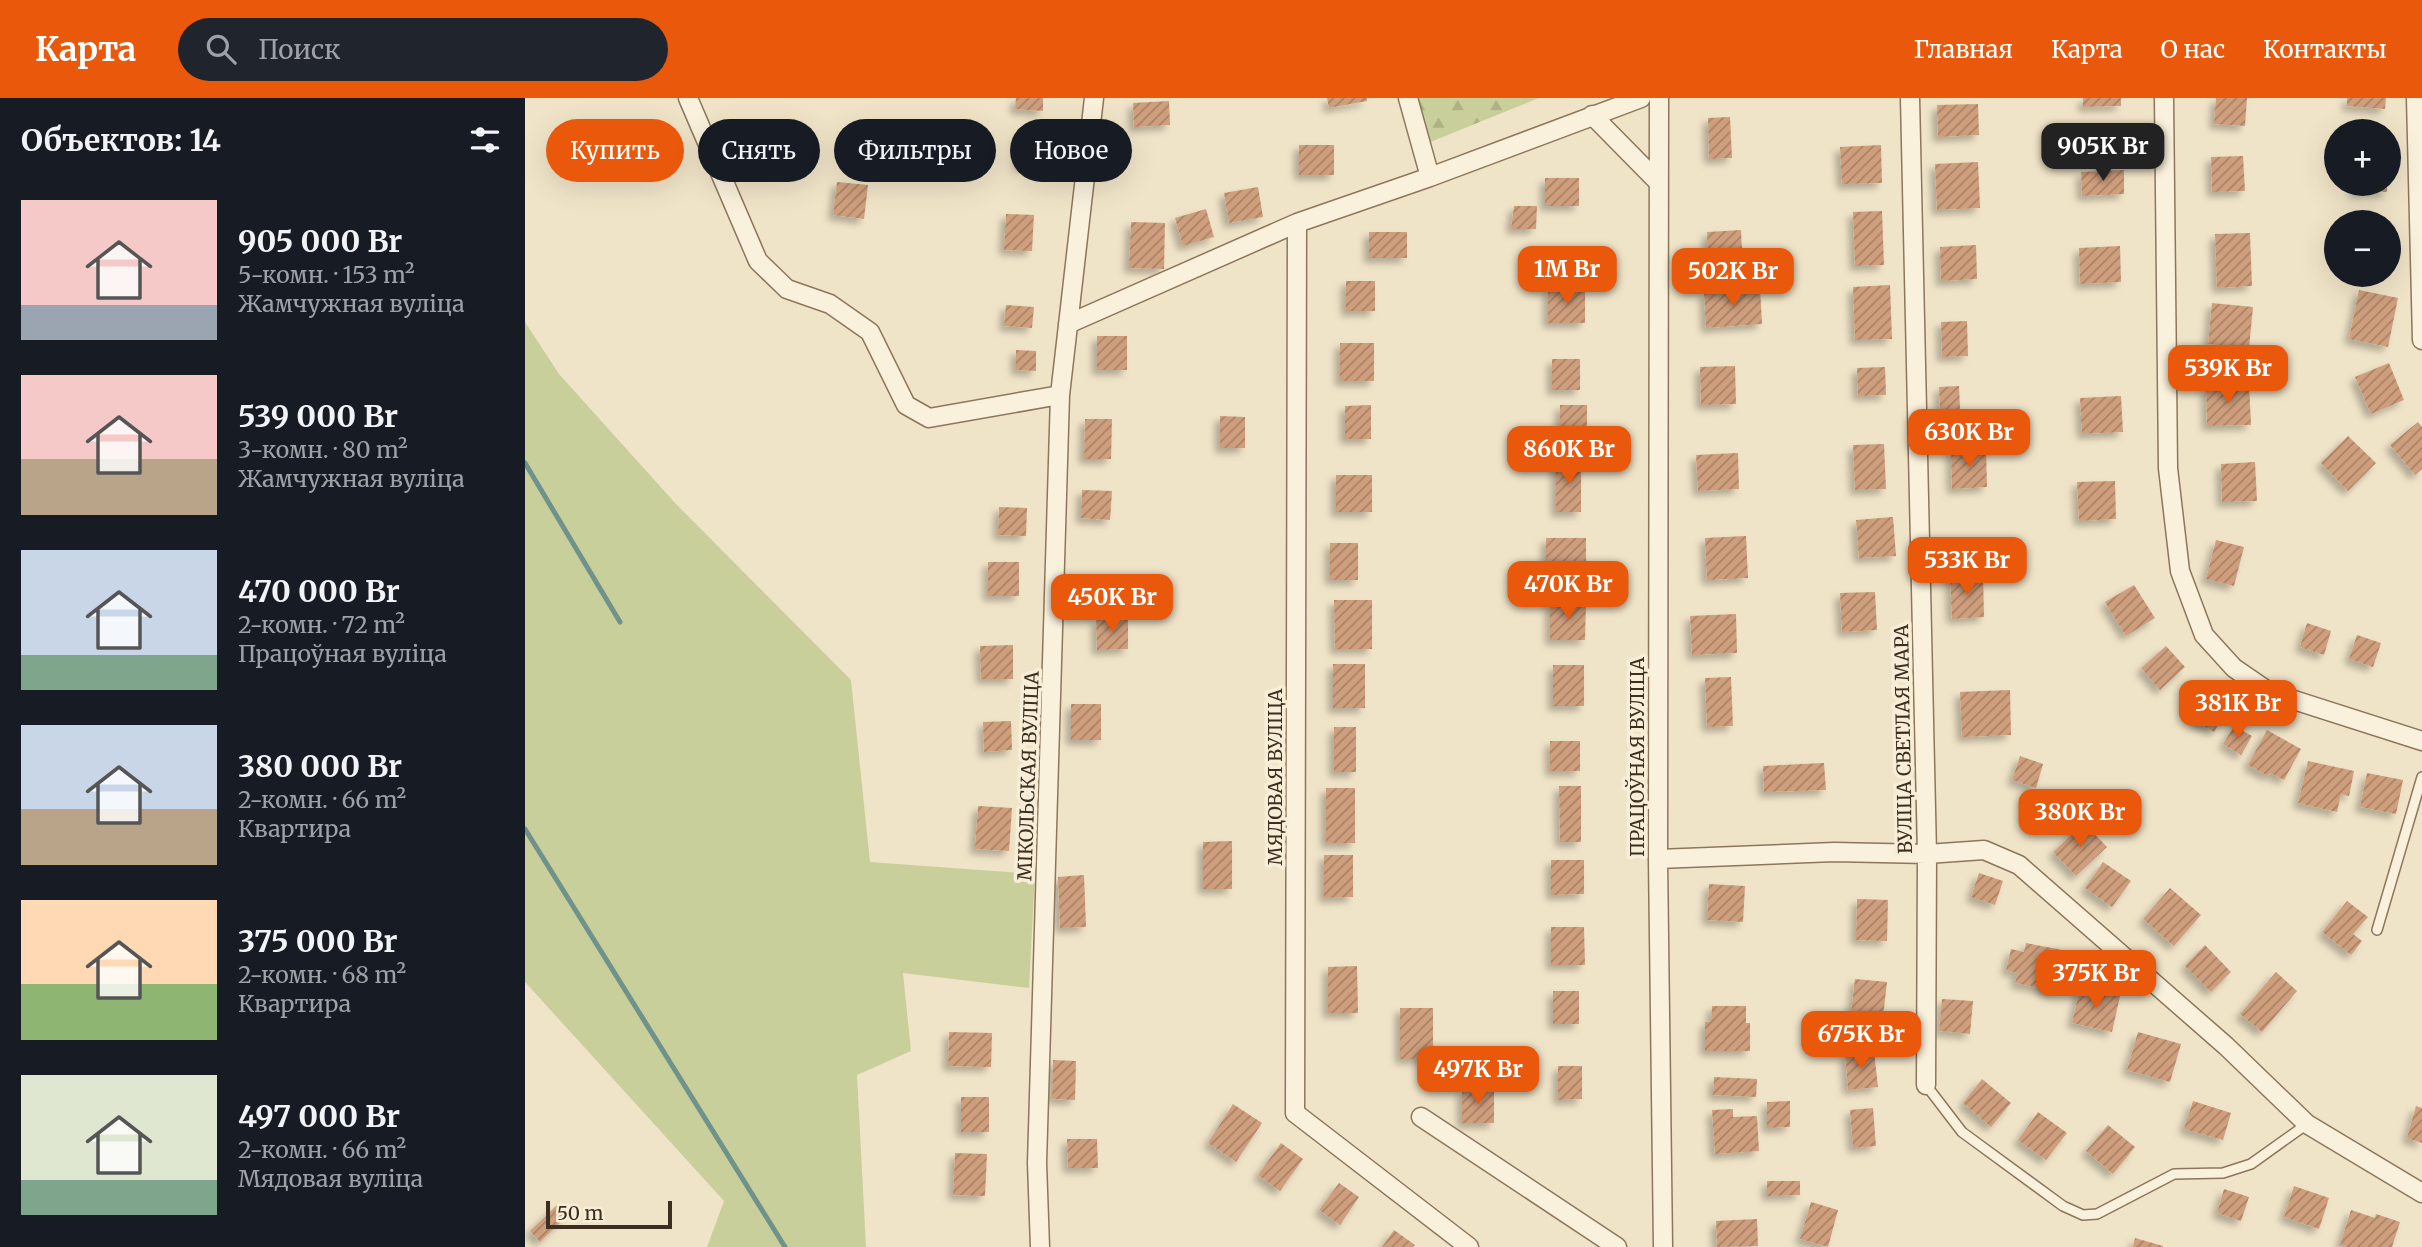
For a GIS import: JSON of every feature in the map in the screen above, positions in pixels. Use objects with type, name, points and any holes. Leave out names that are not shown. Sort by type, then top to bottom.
[{"type":"street","points":[[688,98],[758,261],[787,289],[830,304],[870,332],[906,405],[929,418],[1060,396]]},
{"type":"street","name":"МІКОЛЬСКАЯ ВУЛІЦА","points":[[1040,1247],[1037,1163],[1060,396],[1094,98]]},
{"type":"street","points":[[1408,98],[1430,177]]},
{"type":"street","points":[[1068,324],[1297,223],[1430,177],[1641,98]]},
{"type":"street","name":"ПРАЦОЎНАЯ ВУЛІЦА","points":[[1659,98],[1658,859],[1663,1247]]},
{"type":"street","name":"ВУЛІЦА СВЕТЛАЯ МАРА","points":[[1910,98],[1927,855],[1926,1085]]},
{"type":"street","points":[[2164,98],[2168,468],[2180,571],[2204,635],[2234,668],[2269,692],[2422,741]]},
{"type":"street","points":[[2416,98],[2422,340]]},
{"type":"street","points":[[1593,115],[1658,182]]},
{"type":"street","name":"МЯДОВАЯ ВУЛІЦА","points":[[1297,223],[1295,1113],[1469,1247]]},
{"type":"street","points":[[1658,859],[1834,852],[1927,855],[1984,850],[2019,865],[2226,1046],[2307,1124],[2417,1189]]},
{"type":"street","points":[[1421,1117],[1617,1247]]},
{"type":"lane","points":[[2377,930],[2422,777]]},
{"type":"lane","points":[[1926,1085],[1962,1132],[2063,1206],[2083,1215],[2097,1214],[2174,1174],[2223,1173],[2251,1164],[2307,1124]]},
{"type":"green space","points":[[1416,98],[1539,98],[1428,143]]},
{"type":"green space","points":[[525,322],[559,374],[676,504],[851,680],[870,862],[1035,874],[1029,988],[903,973],[911,1051],[857,1075],[866,1247],[707,1247],[724,1201],[525,982]]},
{"type":"building","points":[[1016,98],[1043,98],[1043,111],[1015,109]]},
{"type":"building","points":[[1327,98],[1367,98],[1367,101],[1329,108]]},
{"type":"building","points":[[2083,98],[2121,98],[2121,106],[2083,107]]},
{"type":"building","points":[[2216,98],[2247,98],[2245,126],[2214,124]]},
{"type":"building","points":[[2347,98],[2386,98],[2385,109],[2347,106]]},
{"type":"building","points":[[1169,101],[1170,125],[1134,127],[1133,103]]},
{"type":"building","points":[[1978,104],[1979,135],[1938,137],[1937,105]]},
{"type":"building","points":[[1730,117],[1732,158],[1709,159],[1708,118]]},
{"type":"building","points":[[1299,145],[1334,145],[1334,175],[1299,175]]},
{"type":"building","points":[[1881,145],[1882,183],[1842,184],[1840,147]]},
{"type":"building","points":[[2243,156],[2245,191],[2212,192],[2211,157]]},
{"type":"building","points":[[1978,162],[1980,208],[1937,210],[1935,164]]},
{"type":"building","points":[[2124,170],[2124,194],[2082,196],[2081,172]]},
{"type":"building","points":[[1545,178],[1579,178],[1579,206],[1545,206]]},
{"type":"building","points":[[837,182],[868,185],[864,219],[833,215]]},
{"type":"building","points":[[1258,187],[1263,217],[1229,223],[1224,193]]},
{"type":"building","points":[[1514,206],[1537,206],[1536,229],[1511,229]]},
{"type":"building","points":[[1206,209],[1214,237],[1183,246],[1175,218]]},
{"type":"building","points":[[1882,211],[1884,265],[1855,266],[1853,212]]},
{"type":"building","points":[[1006,214],[1034,215],[1032,251],[1004,250]]},
{"type":"building","points":[[1131,222],[1165,223],[1164,269],[1129,268]]},
{"type":"building","points":[[1741,230],[1743,270],[1708,272],[1707,232]]},
{"type":"building","points":[[1369,232],[1407,232],[1407,258],[1369,258]]},
{"type":"building","points":[[2250,233],[2252,286],[2217,288],[2215,234]]},
{"type":"building","points":[[1976,245],[1977,279],[1941,281],[1940,247]]},
{"type":"building","points":[[2120,246],[2121,282],[2080,284],[2079,248]]},
{"type":"building","points":[[1346,281],[1375,281],[1375,311],[1346,311]]},
{"type":"building","points":[[1890,285],[1892,339],[1855,340],[1853,287]]},
{"type":"building","points":[[1548,288],[1585,288],[1585,323],[1548,323]]},
{"type":"building","points":[[1760,288],[1762,324],[1706,328],[1704,292]]},
{"type":"building","points":[[2359,290],[2398,298],[2388,347],[2349,339]]},
{"type":"building","points":[[2212,303],[2253,307],[2249,348],[2208,344]]},
{"type":"building","points":[[1006,305],[1034,307],[1032,328],[1004,326]]},
{"type":"building","points":[[1967,321],[1968,356],[1942,357],[1941,322]]},
{"type":"building","points":[[1097,336],[1127,336],[1127,370],[1097,370]]},
{"type":"building","points":[[1340,343],[1374,343],[1374,381],[1340,381]]},
{"type":"building","points":[[1016,350],[1036,351],[1036,371],[1016,370]]},
{"type":"building","points":[[1552,359],[1580,359],[1580,390],[1552,390]]},
{"type":"building","points":[[2389,363],[2404,400],[2371,414],[2355,377]]},
{"type":"building","points":[[1735,366],[1736,404],[1701,405],[1700,367]]},
{"type":"building","points":[[1885,367],[1886,395],[1858,396],[1857,368]]},
{"type":"building","points":[[2249,384],[2251,425],[2207,426],[2206,386]]},
{"type":"building","points":[[1959,386],[1961,431],[1941,432],[1939,387]]},
{"type":"building","points":[[2121,396],[2123,432],[2082,434],[2080,398]]},
{"type":"building","points":[[1371,405],[1371,439],[1345,439],[1345,406]]},
{"type":"building","points":[[1560,405],[1587,405],[1587,440],[1560,440]]},
{"type":"building","points":[[1220,416],[1245,417],[1245,448],[1220,448]]},
{"type":"building","points":[[1085,419],[1112,419],[1111,459],[1084,459]]},
{"type":"building","points":[[2418,422],[2422,427],[2422,469],[2415,475],[2390,445]]},
{"type":"building","points":[[2348,436],[2376,463],[2348,491],[2321,463]]},
{"type":"building","points":[[1884,444],[1886,489],[1855,490],[1853,445]]},
{"type":"building","points":[[1986,449],[1987,487],[1952,489],[1951,450]]},
{"type":"building","points":[[1738,453],[1739,489],[1698,491],[1696,455]]},
{"type":"building","points":[[1556,461],[1581,461],[1581,512],[1556,512]]},
{"type":"building","points":[[2255,462],[2257,501],[2222,502],[2221,464]]},
{"type":"building","points":[[1336,475],[1372,475],[1372,512],[1336,512]]},
{"type":"building","points":[[2115,481],[2116,519],[2079,521],[2077,482]]},
{"type":"building","points":[[1082,490],[1112,491],[1110,520],[1081,518]]},
{"type":"building","points":[[999,507],[1027,508],[1026,536],[998,535]]},
{"type":"building","points":[[1893,517],[1896,556],[1859,558],[1856,520]]},
{"type":"building","points":[[1746,536],[1748,578],[1707,580],[1705,538]]},
{"type":"building","points":[[1546,538],[1586,538],[1586,577],[1546,577]]},
{"type":"building","points":[[2216,540],[2244,547],[2234,586],[2206,579]]},
{"type":"building","points":[[1330,543],[1358,543],[1358,580],[1330,580]]},
{"type":"building","points":[[988,562],[1019,562],[1019,596],[988,596]]},
{"type":"building","points":[[1983,575],[1984,617],[1952,619],[1950,576]]},
{"type":"building","points":[[2134,585],[2155,618],[2126,636],[2105,602]]},
{"type":"building","points":[[1875,592],[1877,630],[1842,632],[1840,593]]},
{"type":"building","points":[[1334,600],[1372,600],[1372,649],[1335,649]]},
{"type":"building","points":[[1550,602],[1586,602],[1585,640],[1550,640]]},
{"type":"building","points":[[1736,614],[1737,653],[1692,655],[1690,616]]},
{"type":"building","points":[[1128,618],[1128,649],[1097,650],[1096,619]]},
{"type":"building","points":[[2307,623],[2331,631],[2324,655],[2300,647]]},
{"type":"building","points":[[2357,635],[2381,643],[2373,667],[2349,659]]},
{"type":"building","points":[[1013,645],[1013,679],[981,679],[980,646]]},
{"type":"building","points":[[2166,646],[2185,667],[2160,690],[2141,668]]},
{"type":"building","points":[[1333,664],[1365,664],[1365,708],[1333,708]]},
{"type":"building","points":[[1553,665],[1584,665],[1584,706],[1553,706]]},
{"type":"building","points":[[1731,677],[1733,726],[1707,727],[1705,678]]},
{"type":"building","points":[[2010,690],[2011,735],[1962,737],[1960,692]]},
{"type":"building","points":[[2210,697],[2228,707],[2214,732],[2196,722]]},
{"type":"building","points":[[1071,704],[1101,704],[1101,740],[1071,740]]},
{"type":"building","points":[[1011,721],[1012,750],[984,752],[983,722]]},
{"type":"building","points":[[2234,726],[2252,736],[2241,755],[2223,744]]},
{"type":"building","points":[[1334,727],[1356,727],[1356,772],[1334,772]]},
{"type":"building","points":[[2267,730],[2301,749],[2284,780],[2270,773],[2268,776],[2248,765]]},
{"type":"building","points":[[1550,741],[1580,741],[1580,771],[1550,771]]},
{"type":"building","points":[[2020,756],[2043,764],[2036,788],[2012,780]]},
{"type":"building","points":[[2308,761],[2354,771],[2349,796],[2341,794],[2337,812],[2298,803]]},
{"type":"building","points":[[1824,763],[1826,790],[1764,792],[1763,766]]},
{"type":"building","points":[[2367,773],[2403,780],[2396,814],[2360,807]]},
{"type":"building","points":[[1559,786],[1581,786],[1581,842],[1560,842]]},
{"type":"building","points":[[1326,788],[1355,788],[1355,843],[1326,843]]},
{"type":"building","points":[[978,806],[1012,808],[1009,851],[975,849]]},
{"type":"building","points":[[2084,823],[2107,847],[2076,876],[2053,852]]},
{"type":"building","points":[[1232,841],[1232,889],[1203,889],[1203,842]]},
{"type":"building","points":[[1324,855],[1353,855],[1353,897],[1324,898]]},
{"type":"building","points":[[1551,860],[1584,860],[1584,894],[1551,895]]},
{"type":"building","points":[[2103,862],[2131,881],[2112,907],[2085,888]]},
{"type":"building","points":[[1979,873],[2003,881],[1995,905],[1971,897]]},
{"type":"building","points":[[1084,875],[1086,927],[1060,928],[1058,877]]},
{"type":"building","points":[[1709,884],[1745,886],[1743,922],[1707,920]]},
{"type":"building","points":[[2170,888],[2201,915],[2174,946],[2143,919]]},
{"type":"building","points":[[1857,899],[1888,900],[1887,941],[1856,940]]},
{"type":"building","points":[[2347,901],[2368,917],[2353,934],[2362,941],[2351,955],[2322,932]]},
{"type":"building","points":[[1551,927],[1584,927],[1585,965],[1551,965]]},
{"type":"building","points":[[2026,943],[2062,950],[2053,991],[2015,983],[2018,973],[2006,970],[2011,949],[2024,952]]},
{"type":"building","points":[[2205,945],[2231,972],[2211,992],[2185,966]]},
{"type":"building","points":[[1357,966],[1358,1013],[1328,1013],[1328,967]]},
{"type":"building","points":[[2276,972],[2297,991],[2262,1032],[2240,1014]]},
{"type":"building","points":[[1855,979],[1887,982],[1883,1017],[1851,1013]]},
{"type":"building","points":[[2080,987],[2120,996],[2112,1032],[2072,1023]]},
{"type":"building","points":[[1553,991],[1579,991],[1579,1024],[1553,1024]]},
{"type":"building","points":[[1942,999],[1973,1001],[1970,1034],[1939,1031]]},
{"type":"building","points":[[1712,1006],[1746,1006],[1746,1023],[1750,1023],[1750,1051],[1705,1051],[1705,1022],[1711,1022]]},
{"type":"building","points":[[1400,1008],[1433,1008],[1433,1059],[1400,1059]]},
{"type":"building","points":[[949,1032],[992,1033],[991,1067],[948,1066]]},
{"type":"building","points":[[2138,1032],[2181,1044],[2170,1082],[2127,1070]]},
{"type":"building","points":[[1874,1051],[1878,1087],[1848,1090],[1845,1054]]},
{"type":"building","points":[[1053,1060],[1076,1061],[1075,1100],[1052,1099]]},
{"type":"building","points":[[1558,1066],[1582,1066],[1582,1099],[1558,1100]]},
{"type":"building","points":[[1714,1077],[1757,1079],[1756,1097],[1713,1095]]},
{"type":"building","points":[[1982,1079],[2011,1103],[1991,1127],[1963,1103]]},
{"type":"building","points":[[1462,1089],[1494,1089],[1494,1123],[1462,1123]]},
{"type":"building","points":[[961,1097],[989,1097],[989,1132],[961,1132]]},
{"type":"building","points":[[1790,1101],[1790,1127],[1767,1128],[1767,1102]]},
{"type":"building","points":[[2193,1101],[2231,1113],[2223,1140],[2184,1129]]},
{"type":"building","points":[[1233,1104],[1262,1123],[1236,1162],[1208,1143]]},
{"type":"building","points":[[2416,1106],[2422,1108],[2422,1143],[2407,1138]]},
{"type":"building","points":[[1873,1108],[1876,1146],[1853,1148],[1850,1110]]},
{"type":"building","points":[[1733,1109],[1733,1117],[1757,1116],[1759,1151],[1715,1154],[1712,1110]]},
{"type":"building","points":[[2038,1112],[2067,1133],[2046,1160],[2018,1140]]},
{"type":"building","points":[[2108,1125],[2135,1147],[2113,1174],[2086,1151]]},
{"type":"building","points":[[1067,1139],[1097,1139],[1098,1168],[1068,1168]]},
{"type":"building","points":[[1281,1143],[1303,1159],[1280,1191],[1258,1175]]},
{"type":"building","points":[[955,1153],[987,1154],[985,1196],[953,1195]]},
{"type":"building","points":[[1767,1181],[1800,1181],[1800,1195],[1767,1196]]},
{"type":"building","points":[[1339,1183],[1359,1197],[1340,1225],[1319,1210]]},
{"type":"building","points":[[2294,1186],[2329,1198],[2319,1229],[2284,1217]]},
{"type":"building","points":[[2224,1189],[2249,1197],[2241,1221],[2217,1213]]},
{"type":"building","points":[[1811,1202],[1838,1210],[1828,1247],[1800,1239]]},
{"type":"building","points":[[557,1205],[567,1216],[540,1242],[530,1231]]},
{"type":"building","points":[[2351,1210],[2400,1222],[2392,1247],[2340,1245]]},
{"type":"building","points":[[1757,1219],[1758,1246],[1717,1247],[1716,1221]]},
{"type":"building","points":[[1394,1230],[1415,1245],[1382,1247]]},
{"type":"building","points":[[2135,1238],[2163,1246],[2163,1247],[2133,1247]]},
{"type":"waterway","points":[[525,463],[620,622]]},
{"type":"waterway","points":[[525,829],[785,1247]]}]
